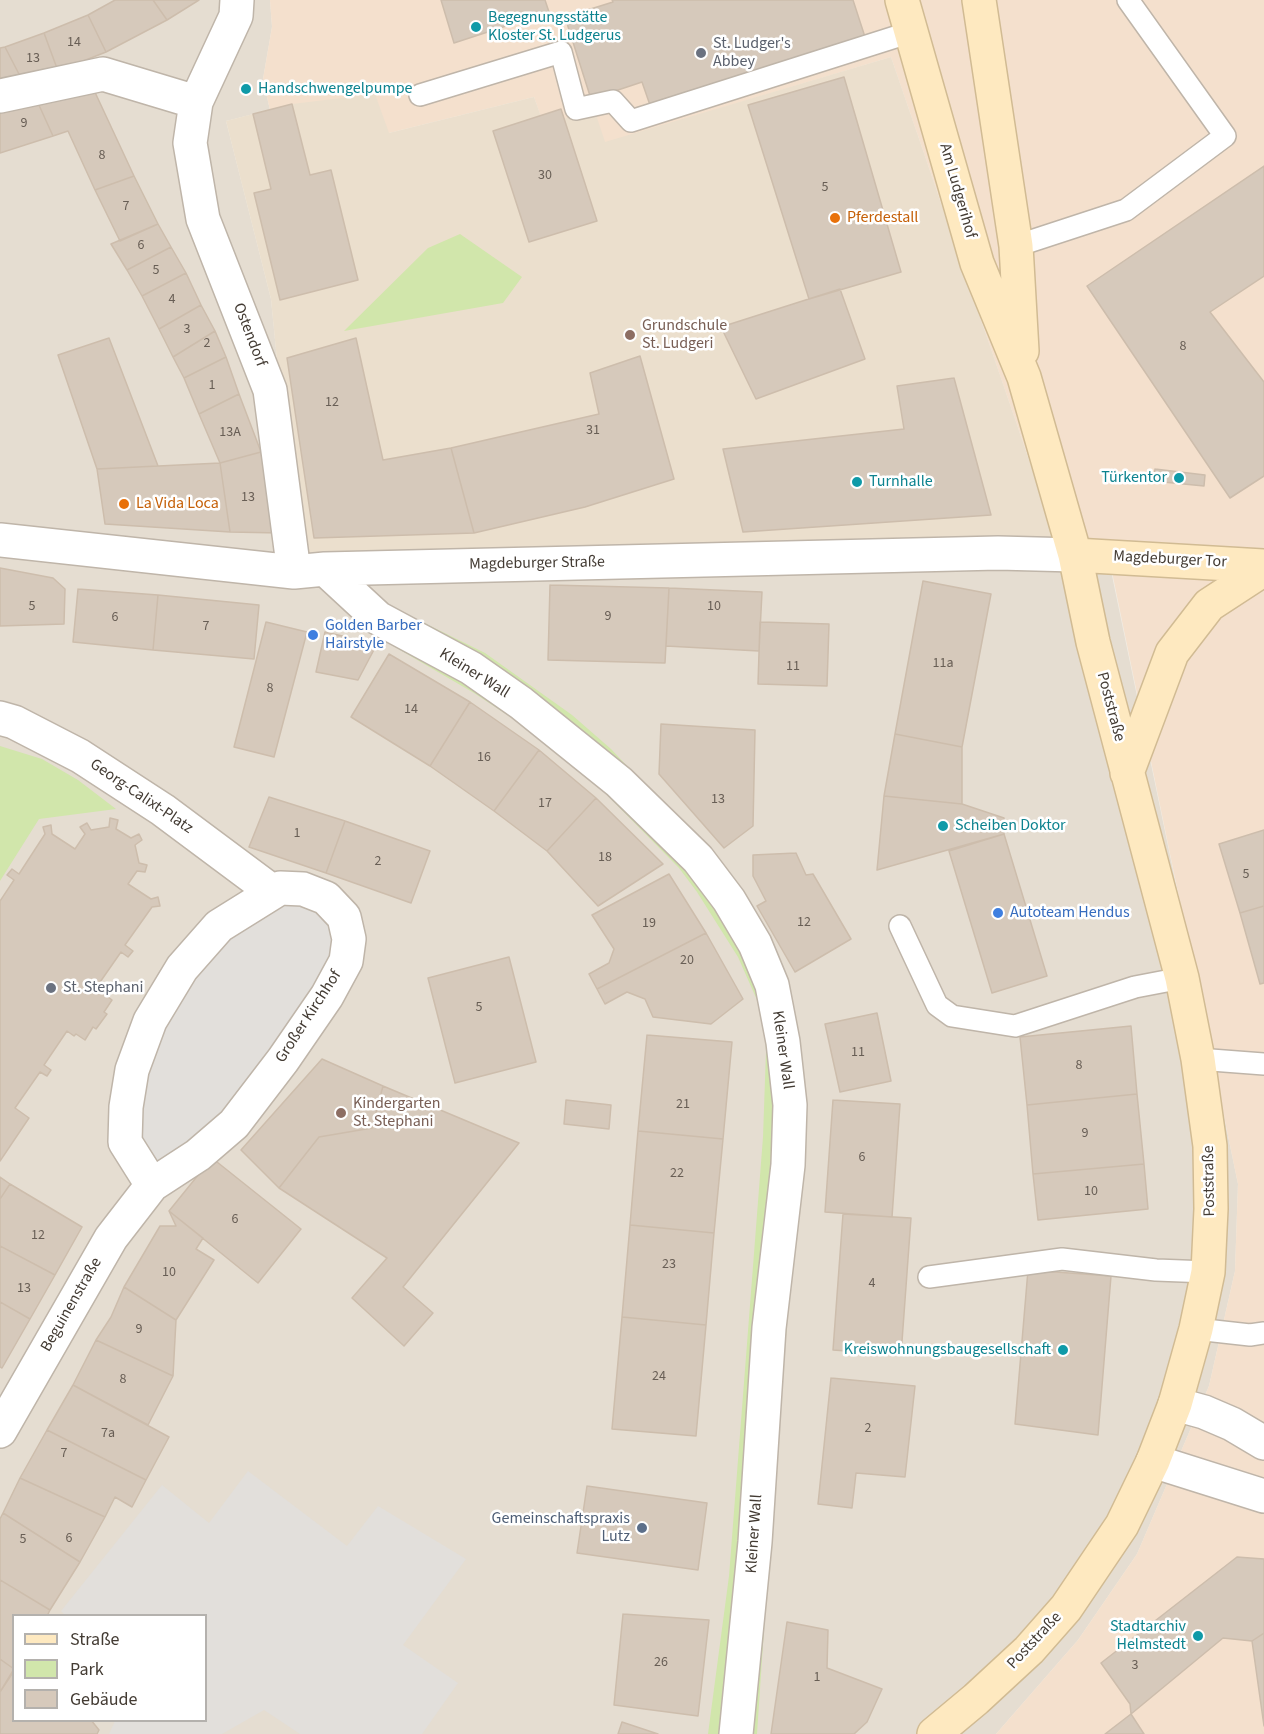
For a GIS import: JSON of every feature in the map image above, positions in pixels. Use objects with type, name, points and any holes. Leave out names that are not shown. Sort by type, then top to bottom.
[{"type":"main road","name":"Am Ludgerihof","points":[[902,0],[977,264],[1024,377],[1075,555]]},
{"type":"main road","name":"Am Ludgerihof","points":[[979,0],[1016,246],[1024,377]]},
{"type":"main road","name":"Magdeburger Tor","points":[[1075,555],[1264,567]]},
{"type":"main road","name":"Poststraße","points":[[934,1734],[1029,1650],[1066,1608],[1122,1525],[1153,1461],[1175,1404],[1196,1329],[1208,1272],[1211,1209],[1210,1146],[1198,1059],[1182,978],[1093,642],[1075,555]]},
{"type":"main road","points":[[1127,773],[1172,653],[1209,605],[1264,567]]},
{"type":"street","name":"Ostendorf","points":[[237,0],[236,16],[195,102],[190,144],[203,219],[270,390],[310,571]]},
{"type":"street","points":[[0,96],[103,74],[195,102]]},
{"type":"street","name":"Magdeburger Straße","points":[[0,540],[310,571],[998,553],[1075,555]]},
{"type":"street","name":"Kleiner Wall","points":[[310,571],[378,618],[471,668],[521,703],[619,782],[698,859],[729,900],[755,944],[772,985],[783,1042],[790,1105],[788,1165],[769,1328],[755,1542],[736,1734]]},
{"type":"street","name":"Georg-Calixt-Platz","points":[[0,718],[14,722],[80,756],[163,810],[273,892]]},
{"type":"street","name":"Großer Kirchhof","points":[[280,888],[303,889],[326,898],[344,917],[349,939],[346,961],[327,996],[234,1124],[198,1155],[152,1185],[125,1142],[126,1107],[132,1070],[150,1021],[182,968],[219,926],[273,892],[280,888]]},
{"type":"street","name":"Beguinenstraße","points":[[0,1431],[111,1238],[152,1185]]},
{"type":"street","points":[[1175,1404],[1204,1412],[1232,1424],[1264,1443]]},
{"type":"street","points":[[1153,1461],[1264,1496]]},
{"type":"lane","points":[[1016,246],[1126,210],[1225,136],[1128,0]]},
{"type":"lane","points":[[420,95],[561,52],[576,109],[613,101],[631,121],[911,32]]},
{"type":"lane","points":[[900,926],[937,1005],[952,1016],[1015,1026],[1135,987],[1182,978]]},
{"type":"lane","points":[[1198,1059],[1264,1064]]},
{"type":"lane","points":[[929,1277],[1062,1259],[1208,1272]]},
{"type":"lane","points":[[1196,1329],[1250,1335],[1264,1333]]},
{"type":"shaded area","points":[[0,0],[270,0],[272,27],[263,79],[270,110],[226,121],[271,299],[278,370],[1110,566],[1238,1184],[1235,1271],[1209,1386],[1137,1554],[1078,1640],[996,1734],[0,1734]]},
{"type":"shaded area","points":[[270,0],[1264,0],[1264,1734],[996,1734],[1078,1640],[1137,1554],[1209,1386],[1235,1271],[1238,1184],[1111,567],[1064,562],[891,57],[605,143],[544,126],[534,97],[389,133],[270,110],[263,79],[272,27]]},
{"type":"shaded area","name":"Grundschule St. Ludgeri","points":[[891,57],[1064,562],[304,577],[271,299],[226,121],[292,104],[375,94],[389,133],[534,97],[544,125],[594,109],[605,142]]},
{"type":"shaded area","points":[[280,888],[344,917],[327,996],[167,1177],[125,1142],[182,968]]},
{"type":"shaded area","points":[[248,1471],[347,1546],[378,1506],[466,1559],[403,1645],[458,1683],[422,1734],[300,1734],[264,1710],[222,1734],[109,1734],[115,1722],[207,1722],[207,1614],[64,1614],[61,1611],[162,1485],[209,1523]]},
{"type":"green space","points":[[460,234],[522,277],[503,303],[344,331],[428,248]]},
{"type":"green space","points":[[384,603],[485,653],[572,715],[611,749],[657,798],[752,917],[801,1153],[773,1495],[757,1734],[708,1734],[729,1576],[763,1137],[765,1028],[757,1000],[738,957],[697,892],[679,868],[603,791],[545,740],[474,693],[364,629],[351,625]]},
{"type":"green space","points":[[0,746],[42,759],[78,780],[116,809],[39,819],[0,881]]},
{"type":"building","points":[[115,0],[153,0],[167,20],[106,52],[88,15]]},
{"type":"building","points":[[153,0],[199,0],[167,20]]},
{"type":"building","name":"Begegnungsstätte Kloster St. Ludgerus","points":[[441,0],[545,0],[549,12],[454,43]]},
{"type":"building","name":"St. Ludger's Abbey","points":[[612,0],[853,0],[866,40],[651,108],[642,82],[591,99],[565,17],[613,2]]},
{"type":"building","points":[[88,15],[106,52],[58,71],[44,33]]},
{"type":"building","points":[[44,33],[58,71],[21,78],[5,47]]},
{"type":"building","points":[[5,47],[21,78],[0,81],[0,48]]},
{"type":"building","points":[[844,77],[901,272],[809,299],[748,105]]},
{"type":"building","points":[[93,88],[134,176],[95,190],[68,131],[53,136],[38,103]]},
{"type":"building","points":[[38,103],[53,136],[0,153],[0,111]]},
{"type":"building","points":[[292,104],[310,175],[331,170],[358,280],[280,300],[254,193],[271,189],[253,114]]},
{"type":"building","points":[[561,109],[597,221],[529,242],[493,131]]},
{"type":"building","points":[[1264,166],[1264,276],[1210,312],[1264,382],[1264,476],[1230,498],[1087,286]]},
{"type":"building","points":[[134,176],[158,224],[120,241],[95,190]]},
{"type":"building","points":[[158,224],[171,247],[127,270],[111,244]]},
{"type":"building","points":[[171,247],[186,273],[142,296],[127,270]]},
{"type":"building","points":[[186,273],[201,305],[159,329],[142,296]]},
{"type":"building","points":[[840,289],[865,359],[756,399],[721,327]]},
{"type":"building","points":[[201,305],[215,331],[173,357],[159,329]]},
{"type":"building","points":[[215,331],[226,357],[184,378],[173,357]]},
{"type":"building","points":[[109,338],[158,466],[97,469],[58,355]]},
{"type":"building","points":[[356,338],[383,460],[451,448],[474,533],[314,538],[287,358]]},
{"type":"building","points":[[640,356],[674,479],[585,507],[474,533],[451,448],[599,414],[590,373]]},
{"type":"building","points":[[226,357],[239,394],[199,414],[184,378]]},
{"type":"building","name":"Turnhalle","points":[[954,378],[991,515],[743,532],[723,449],[904,429],[897,386]]},
{"type":"building","points":[[239,394],[261,452],[220,463],[199,414]]},
{"type":"building","points":[[261,452],[280,533],[230,532],[220,463]]},
{"type":"building","points":[[220,463],[230,532],[105,524],[97,469]]},
{"type":"building","name":"Türkentor","points":[[1155,469],[1205,475],[1204,486],[1153,481]]},
{"type":"building","points":[[0,568],[53,578],[65,589],[64,624],[0,626]]},
{"type":"building","points":[[923,581],[991,594],[962,747],[895,734]]},
{"type":"building","points":[[550,585],[669,588],[665,663],[548,660]]},
{"type":"building","points":[[669,588],[762,592],[759,651],[666,646]]},
{"type":"building","points":[[78,589],[158,595],[153,650],[73,642]]},
{"type":"building","points":[[158,595],[259,605],[254,659],[153,650]]},
{"type":"building","points":[[266,622],[307,632],[274,757],[234,747]]},
{"type":"building","points":[[760,622],[829,624],[827,686],[758,684]]},
{"type":"building","points":[[325,632],[377,644],[358,680],[316,672]]},
{"type":"building","points":[[389,654],[470,702],[430,766],[351,717]]},
{"type":"building","points":[[470,702],[539,750],[494,811],[430,766]]},
{"type":"building","points":[[661,724],[755,730],[753,826],[724,848],[659,774]]},
{"type":"building","points":[[895,734],[962,747],[962,804],[884,796]]},
{"type":"building","points":[[539,750],[596,798],[547,851],[494,811]]},
{"type":"building","name":"Scheiben Doktor","points":[[884,796],[962,804],[1004,818],[1004,834],[877,870]]},
{"type":"building","points":[[269,797],[345,821],[326,873],[249,847]]},
{"type":"building","points":[[596,798],[663,864],[598,906],[547,851]]},
{"type":"building","name":"St. Stephani","points":[[110,818],[118,820],[116,829],[131,838],[139,834],[142,840],[135,845],[139,863],[147,865],[145,872],[137,871],[128,884],[151,899],[158,897],[160,906],[152,907],[125,945],[133,951],[128,957],[121,952],[98,985],[105,990],[103,993],[112,1000],[104,1012],[107,1014],[96,1029],[93,1027],[85,1040],[67,1031],[44,1065],[51,1070],[47,1076],[40,1072],[15,1108],[29,1118],[0,1161],[0,901],[14,880],[7,875],[12,869],[19,874],[45,834],[43,827],[51,825],[52,834],[75,849],[85,834],[80,827],[87,823],[91,830],[109,827]]},
{"type":"building","points":[[345,821],[430,851],[411,903],[326,873]]},
{"type":"building","points":[[1264,830],[1264,906],[1240,913],[1219,844]]},
{"type":"building","name":"Autoteam Hendus","points":[[1004,834],[1047,976],[992,993],[949,851]]},
{"type":"building","points":[[796,853],[806,875],[813,874],[851,939],[795,972],[757,906],[766,901],[753,876],[753,855]]},
{"type":"building","points":[[669,874],[706,933],[597,989],[589,974],[609,963],[614,949],[592,915]]},
{"type":"building","points":[[1264,906],[1264,983],[1260,984],[1240,913]]},
{"type":"building","points":[[706,933],[743,999],[711,1024],[653,1017],[645,999],[627,992],[605,1004],[597,989]]},
{"type":"building","points":[[509,957],[536,1062],[455,1083],[428,978]]},
{"type":"building","points":[[877,1013],[891,1081],[840,1092],[825,1024]]},
{"type":"building","points":[[1131,1026],[1137,1094],[1027,1105],[1020,1037]]},
{"type":"building","points":[[647,1035],[732,1042],[723,1139],[638,1131]]},
{"type":"building","points":[[322,1059],[383,1086],[372,1128],[319,1137],[279,1188],[241,1150]]},
{"type":"building","points":[[383,1086],[519,1143],[403,1287],[433,1313],[404,1346],[352,1298],[387,1258],[279,1188],[319,1137],[372,1128]]},
{"type":"building","points":[[1137,1094],[1144,1164],[1033,1174],[1027,1105]]},
{"type":"building","points":[[566,1100],[611,1105],[609,1129],[564,1124]]},
{"type":"building","points":[[833,1100],[900,1104],[892,1217],[825,1212]]},
{"type":"building","points":[[638,1131],[723,1139],[714,1233],[630,1225]]},
{"type":"building","points":[[212,1158],[301,1229],[258,1283],[169,1211]]},
{"type":"building","points":[[1144,1164],[1148,1209],[1038,1220],[1033,1174]]},
{"type":"building","points":[[0,1177],[10,1184],[0,1199]]},
{"type":"building","points":[[10,1184],[82,1227],[55,1275],[0,1246],[0,1199]]},
{"type":"building","points":[[169,1211],[203,1238],[196,1249],[214,1260],[176,1320],[124,1287],[160,1226],[176,1226]]},
{"type":"building","points":[[843,1214],[911,1218],[901,1355],[833,1350]]},
{"type":"building","points":[[630,1225],[714,1233],[706,1325],[622,1317]]},
{"type":"building","points":[[0,1246],[55,1275],[30,1319],[0,1302]]},
{"type":"building","name":"Kreiswohnungsbaugesellschaft","points":[[1028,1270],[1111,1276],[1098,1435],[1015,1424]]},
{"type":"building","points":[[124,1287],[176,1320],[173,1376],[96,1340],[111,1317]]},
{"type":"building","points":[[0,1302],[30,1319],[2,1368],[0,1367]]},
{"type":"building","points":[[622,1317],[706,1325],[696,1436],[612,1429]]},
{"type":"building","points":[[96,1340],[173,1376],[148,1425],[73,1385]]},
{"type":"building","points":[[831,1378],[915,1386],[905,1477],[856,1473],[852,1508],[818,1504]]},
{"type":"building","points":[[73,1385],[169,1437],[146,1480],[47,1430]]},
{"type":"building","points":[[47,1430],[146,1480],[132,1507],[115,1497],[105,1517],[20,1478]]},
{"type":"building","points":[[20,1478],[105,1517],[80,1562],[3,1513]]},
{"type":"building","name":"Gemeinschaftspraxis Lutz","points":[[587,1486],[707,1503],[698,1570],[577,1553]]},
{"type":"building","points":[[3,1513],[80,1562],[50,1610],[0,1580],[0,1519]]},
{"type":"building","name":"Stadtarchiv Helmstedt","points":[[1237,1557],[1264,1559],[1264,1633],[1252,1641],[1223,1638],[1131,1714],[1130,1704],[1101,1663]]},
{"type":"building","points":[[0,1580],[50,1610],[48,1614],[12,1614],[12,1668],[0,1659]]},
{"type":"building","points":[[623,1614],[709,1620],[698,1716],[614,1705]]},
{"type":"building","points":[[787,1622],[828,1630],[827,1668],[882,1689],[867,1722],[854,1734],[771,1734]]},
{"type":"building","points":[[1264,1633],[1264,1726],[1252,1641]]},
{"type":"building","points":[[0,1659],[12,1668],[12,1672],[0,1692]]},
{"type":"building","points":[[12,1674],[12,1722],[93,1722],[99,1730],[97,1734],[0,1734],[0,1692]]},
{"type":"building","points":[[1131,1714],[1144,1734],[1105,1734]]},
{"type":"building","points":[[622,1722],[658,1734],[618,1734]]},
{"type":"place","name":"Begegnungsstätte Kloster St. Ludgerus","points":[[476,27]]},
{"type":"place","name":"St. Ludger's Abbey","points":[[701,53]]},
{"type":"place","name":"Handschwengelpumpe","points":[[246,89]]},
{"type":"place","name":"Pferdestall","points":[[835,218]]},
{"type":"place","name":"Grundschule St. Ludgeri","points":[[630,335]]},
{"type":"place","name":"Türkentor","points":[[1179,478]]},
{"type":"place","name":"Turnhalle","points":[[857,482]]},
{"type":"place","name":"La Vida Loca","points":[[124,504]]},
{"type":"place","name":"Golden Barber Hairstyle","points":[[313,635]]},
{"type":"place","name":"Scheiben Doktor","points":[[943,826]]},
{"type":"place","name":"Autoteam Hendus","points":[[998,913]]},
{"type":"place","name":"St. Stephani","points":[[51,988]]},
{"type":"place","name":"Kindergarten St. Stephani","points":[[341,1113]]},
{"type":"place","name":"Kreiswohnungsbaugesellschaft","points":[[1063,1350]]},
{"type":"place","name":"Gemeinschaftspraxis Lutz","points":[[642,1528]]},
{"type":"place","name":"Stadtarchiv Helmstedt","points":[[1198,1636]]}]
